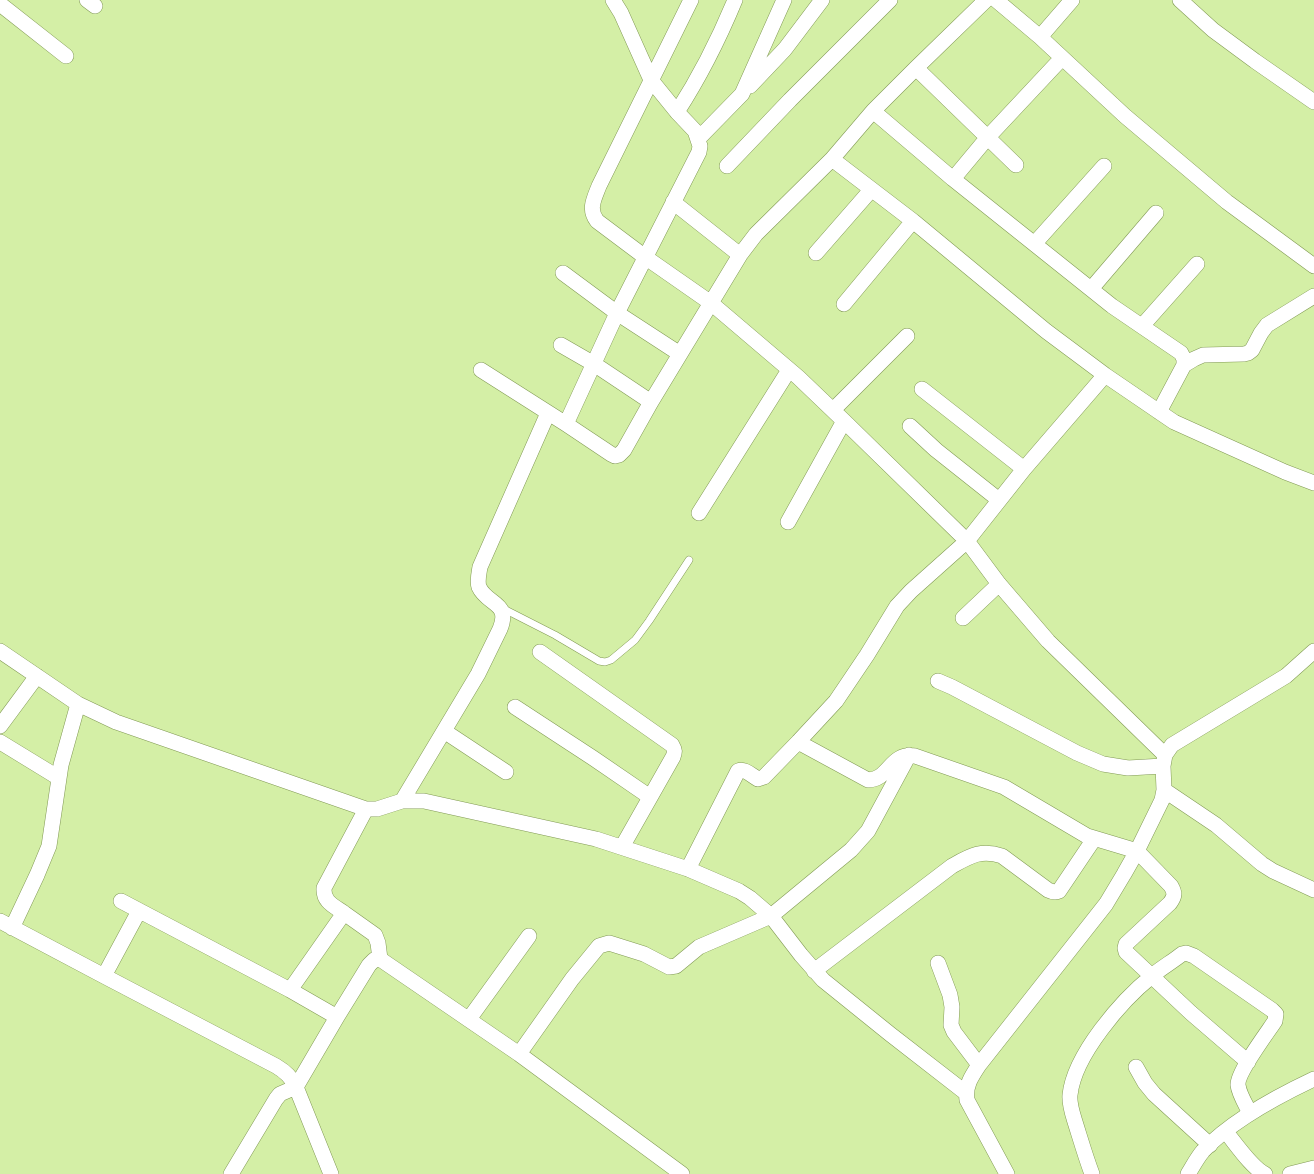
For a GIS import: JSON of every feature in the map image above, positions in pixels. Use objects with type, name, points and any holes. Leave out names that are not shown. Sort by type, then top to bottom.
[{"type":"street","points":[[566,424],[617,313],[699,152],[700,146],[695,131],[677,112],[651,80],[621,13],[613,0]]},
{"type":"street","points":[[691,0],[599,186],[592,210],[593,215],[597,221],[645,257],[711,303],[833,410],[967,540],[999,584],[1048,641],[1164,761]]},
{"type":"street","points":[[677,112],[696,84],[709,59],[724,28],[735,0]]},
{"type":"street","points":[[742,94],[784,0]]},
{"type":"street","points":[[698,138],[785,49],[822,0]]},
{"type":"street","points":[[727,166],[790,100],[890,0]]},
{"type":"street","points":[[482,370],[611,454],[615,456],[619,455],[624,450],[651,402],[740,255],[761,228],[832,159],[874,111],[986,0]]},
{"type":"street","points":[[996,0],[1040,36],[1125,116],[1227,202],[1314,266]]},
{"type":"street","points":[[1040,36],[1072,0]]},
{"type":"street","points":[[1180,0],[1213,30],[1314,102]]},
{"type":"street","points":[[0,4],[66,56]]},
{"type":"street","points":[[953,179],[988,138],[1062,58]]},
{"type":"street","points":[[916,68],[1016,165]]},
{"type":"street","points":[[874,111],[953,179],[1112,306],[1181,353],[1184,359],[1184,365],[1159,412]]},
{"type":"street","points":[[832,159],[912,221],[1046,331],[1105,375],[1159,412],[1186,428],[1314,483]]},
{"type":"street","points":[[1035,244],[1104,166]]},
{"type":"street","points":[[816,253],[871,190]]},
{"type":"street","points":[[673,202],[740,255]]},
{"type":"street","points":[[1091,288],[1156,213]]},
{"type":"street","points":[[844,304],[912,221]]},
{"type":"street","points":[[1142,326],[1197,264]]},
{"type":"street","points":[[563,273],[617,313],[680,354]]},
{"type":"street","points":[[1184,365],[1203,355],[1248,353],[1252,350],[1267,325],[1314,296]]},
{"type":"street","points":[[833,410],[907,336]]},
{"type":"street","points":[[561,345],[594,364],[651,402]]},
{"type":"street","points":[[699,512],[789,370]]},
{"type":"street","points":[[688,869],[738,771],[744,770],[758,778],[761,778],[798,742],[836,701],[867,655],[897,606],[911,591],[967,540],[1024,469],[1105,375]]},
{"type":"street","points":[[922,389],[1024,469]]},
{"type":"street","points":[[402,801],[478,674],[500,629],[503,621],[503,612],[483,592],[479,585],[478,576],[480,567],[548,413]]},
{"type":"street","points":[[788,522],[844,421]]},
{"type":"street","points":[[910,426],[936,450],[999,500]]},
{"type":"street","points":[[964,618],[999,584]]},
{"type":"street","points":[[0,651],[78,704],[116,722],[366,810],[377,809],[402,801],[424,801],[577,834],[688,869],[739,891],[750,898],[771,916],[800,955],[823,980],[966,1093]]},
{"type":"street","points":[[540,652],[672,745],[674,749],[675,752],[673,757],[622,847]]},
{"type":"street","points":[[1007,1174],[967,1100],[966,1093],[969,1080],[979,1065],[1106,904],[1137,852],[1158,808],[1164,790],[1164,761],[1172,745],[1286,676],[1314,652]]},
{"type":"street","points":[[0,726],[37,676]]},
{"type":"street","points":[[938,681],[1077,753],[1103,764],[1128,768],[1164,761]]},
{"type":"street","points":[[78,704],[61,765],[49,846],[37,875],[6,924],[286,1072],[296,1087],[331,1174]]},
{"type":"street","points":[[515,707],[650,797]]},
{"type":"street","points":[[444,731],[506,772]]},
{"type":"street","points":[[0,742],[59,778]]},
{"type":"street","points":[[798,742],[868,780],[878,779],[898,758],[909,755],[915,756],[1004,786],[1074,829],[1094,838],[1137,852],[1171,886],[1174,891],[1174,897],[1170,903],[1130,941],[1124,948],[1126,952],[1191,1014],[1248,1062]]},
{"type":"street","points":[[519,1054],[572,979],[599,946],[609,943],[644,954],[669,967],[676,966],[699,947],[771,916],[851,850],[862,838],[874,821],[909,755]]},
{"type":"street","points":[[1164,790],[1216,825],[1262,864],[1273,871],[1314,890]]},
{"type":"street","points":[[366,810],[324,888],[324,895],[327,901],[375,935],[378,943],[380,959]]},
{"type":"street","points":[[814,971],[952,866],[968,857],[982,853],[993,853],[1002,856],[1052,893],[1059,891],[1094,838]]},
{"type":"street","points":[[121,901],[290,990],[337,1017]]},
{"type":"street","points":[[104,976],[139,911]]},
{"type":"street","points":[[290,990],[344,913]]},
{"type":"street","points":[[469,1019],[529,936]]},
{"type":"street","points":[[1092,1174],[1083,1151],[1070,1106],[1072,1085],[1077,1069],[1097,1035],[1125,1001],[1152,976],[1182,954],[1190,954],[1276,1014],[1275,1021],[1240,1075],[1238,1084],[1250,1113]]},
{"type":"street","points":[[231,1174],[280,1094],[296,1087],[369,965],[374,960],[380,959],[519,1054],[682,1174]]},
{"type":"street","points":[[938,963],[952,1001],[951,1025],[954,1032],[979,1065]]},
{"type":"street","points":[[1136,1067],[1145,1083],[1154,1094],[1210,1145]]},
{"type":"street","points":[[1188,1174],[1202,1152],[1250,1113],[1314,1079]]},
{"type":"street","points":[[1226,1132],[1255,1166],[1265,1174]]},
{"type":"street","points":[[1292,1174],[1314,1168]]},
{"type":"lane","points":[[498,606],[555,634],[605,662],[611,660],[636,640],[689,560]]}]
